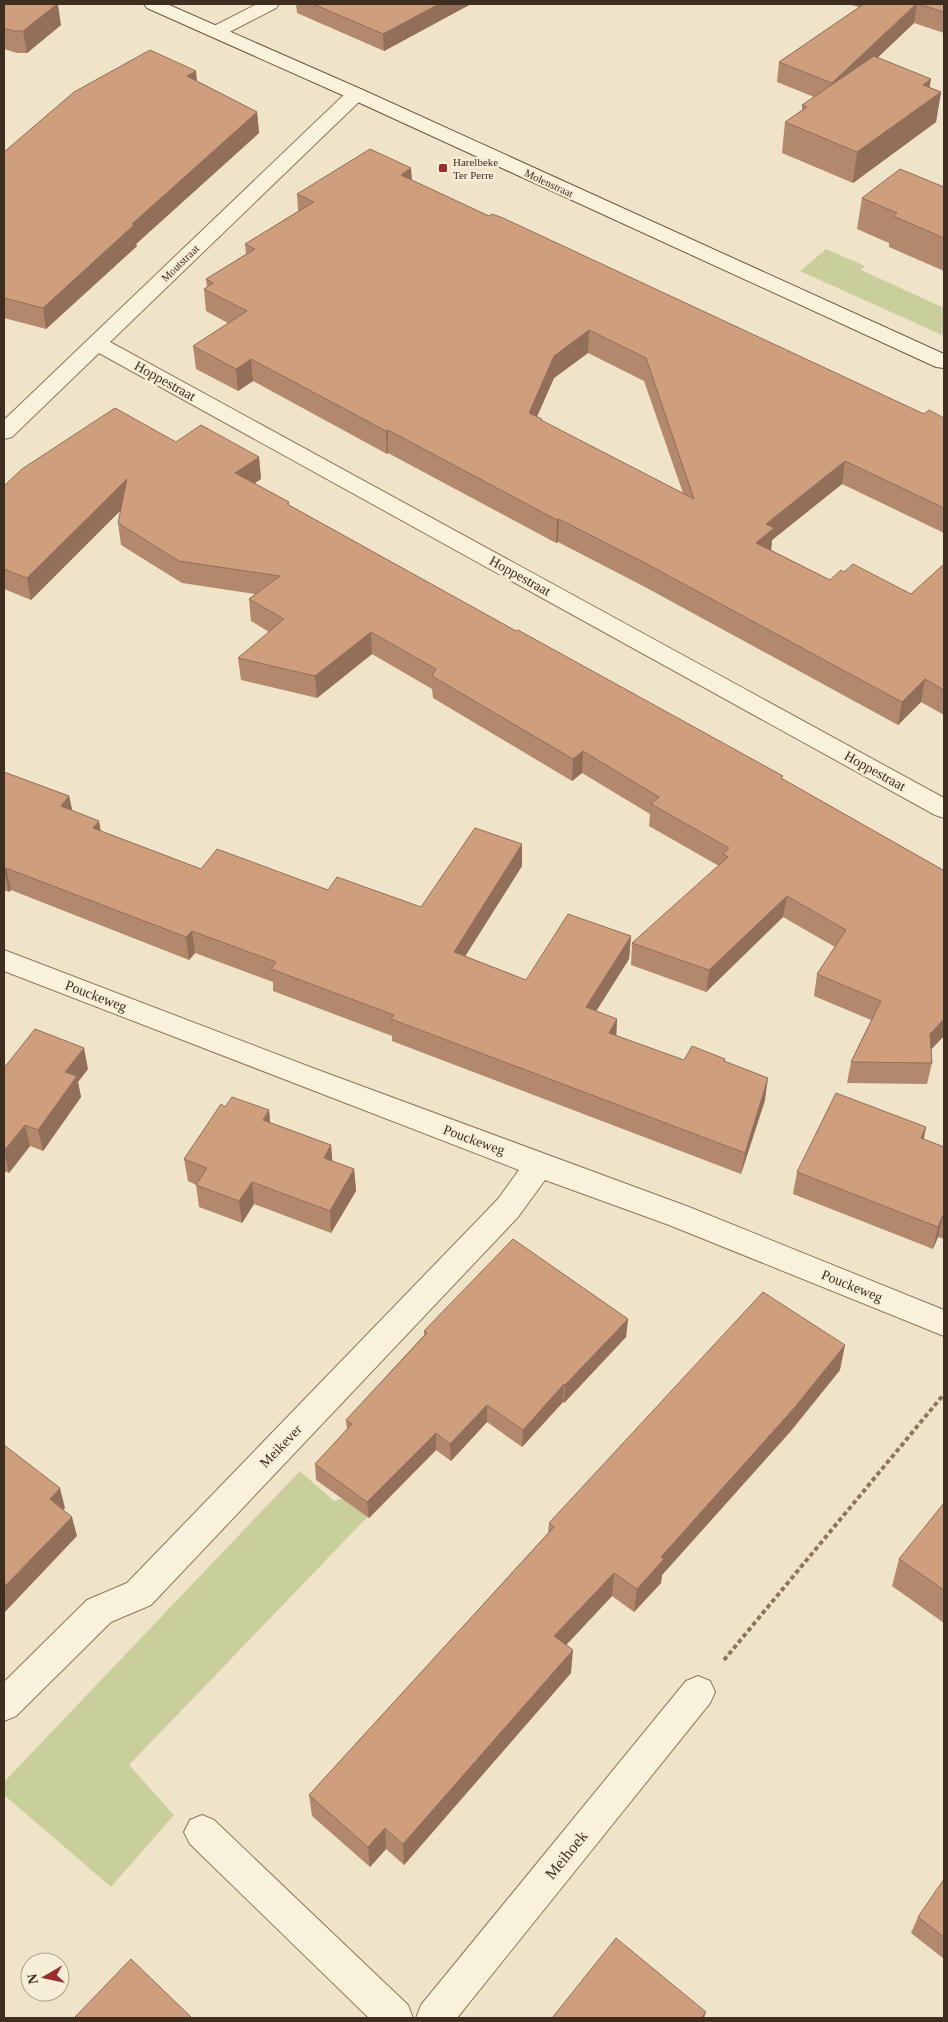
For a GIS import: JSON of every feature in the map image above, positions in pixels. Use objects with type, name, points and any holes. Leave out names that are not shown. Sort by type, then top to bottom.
[{"type":"street","name":"Molenstraat","points":[[153,4],[356,94],[944,362]]},
{"type":"street","points":[[216,32],[270,4]]},
{"type":"street","name":"Moutstraat","points":[[4,432],[356,94]]},
{"type":"street","name":"Hoppestraat","points":[[96,343],[944,808]]},
{"type":"street","name":"Pouckeweg","points":[[4,960],[300,1075],[679,1216],[944,1323]]},
{"type":"street","name":"Meikever","points":[[4,1704],[99,1610],[139,1594],[508,1208],[540,1164]]},
{"type":"street","name":"Meihoek","points":[[434,2018],[698,1692]]},
{"type":"street","points":[[202,1832],[395,2018]]},
{"type":"path","points":[[698,1692],[944,1394]]},
{"type":"green space","points":[[826,249],[865,266],[861,270],[944,308],[944,336],[800,271]]},
{"type":"green space","points":[[300,1471],[334,1501],[403,1480],[129,1765],[174,1815],[111,1887],[4,1795],[4,1782]]},
{"type":"building","points":[[4,4],[57,4],[23,31],[14,31],[4,28]]},
{"type":"building","points":[[313,4],[439,4],[383,34]]},
{"type":"building","points":[[864,4],[916,4],[832,83],[779,62]]},
{"type":"building","points":[[918,4],[944,4],[944,12]]},
{"type":"building","points":[[150,50],[196,71],[187,76],[257,112],[132,224],[134,225],[43,308],[4,298],[4,152],[74,92]]},
{"type":"building","points":[[874,56],[931,79],[923,85],[941,92],[857,152],[785,122],[807,107],[802,105]]},
{"type":"building","points":[[370,149],[411,168],[401,175],[489,216],[492,214],[503,218],[924,414],[929,410],[944,418],[944,508],[845,461],[766,524],[774,528],[756,543],[830,580],[841,570],[844,572],[853,564],[911,594],[944,564],[944,690],[925,679],[902,702],[647,564],[559,519],[557,520],[251,359],[236,369],[193,346],[247,311],[204,289],[213,283],[206,279],[255,249],[245,244],[314,202],[297,194]],"holes":[[[589,330],[646,358],[694,499],[529,413],[554,356]]]},
{"type":"building","points":[[900,169],[944,187],[944,238],[893,216],[897,213],[862,198]]},
{"type":"building","points":[[115,408],[176,442],[201,425],[259,457],[235,473],[289,502],[287,504],[516,631],[518,630],[783,776],[781,778],[944,869],[944,1019],[930,1034],[932,1063],[851,1062],[881,1001],[817,974],[846,930],[787,896],[709,970],[632,943],[728,857],[723,854],[729,848],[651,804],[659,797],[583,751],[573,759],[432,676],[436,669],[371,632],[315,676],[238,658],[284,619],[249,599],[280,576],[179,561],[118,523],[127,479],[27,578],[4,569],[4,486],[22,469]]},
{"type":"building","points":[[4,772],[69,796],[61,806],[99,821],[93,828],[201,869],[217,849],[328,890],[337,877],[421,907],[475,828],[522,844],[454,952],[526,980],[568,914],[631,936],[586,1007],[617,1019],[609,1033],[684,1060],[692,1046],[768,1078],[745,1153],[391,1019],[394,1015],[271,969],[276,962],[192,931],[186,937],[6,868],[4,870]]},
{"type":"building","points":[[35,1029],[84,1048],[65,1072],[77,1076],[38,1130],[25,1125],[4,1151],[4,1068]]},
{"type":"building","points":[[836,1093],[926,1127],[921,1138],[944,1147],[944,1215],[938,1227],[797,1172]]},
{"type":"building","points":[[232,1097],[269,1110],[263,1120],[331,1145],[324,1158],[354,1169],[330,1211],[252,1182],[239,1201],[196,1185],[207,1168],[184,1159],[221,1104],[225,1107]]},
{"type":"building","points":[[513,1239],[628,1319],[564,1384],[523,1430],[487,1405],[450,1444],[436,1433],[367,1502],[315,1464],[352,1424],[346,1420],[427,1333],[424,1331]]},
{"type":"building","points":[[763,1292],[845,1345],[795,1407],[661,1557],[664,1559],[637,1589],[614,1573],[554,1636],[573,1650],[403,1844],[385,1828],[368,1847],[309,1795],[554,1527],[549,1523]]},
{"type":"building","points":[[4,1445],[60,1488],[50,1499],[72,1517],[4,1587]]},
{"type":"building","points":[[944,1503],[944,1590],[899,1559]]},
{"type":"building","points":[[944,1879],[944,1937],[918,1917]]},
{"type":"building","points":[[616,1938],[706,2012],[701,2018],[552,2018]]},
{"type":"building","points":[[131,1959],[192,2018],[74,2018]]},
{"type":"place","name":"Harelbeke Ter Perre","points":[[443,168]]}]
